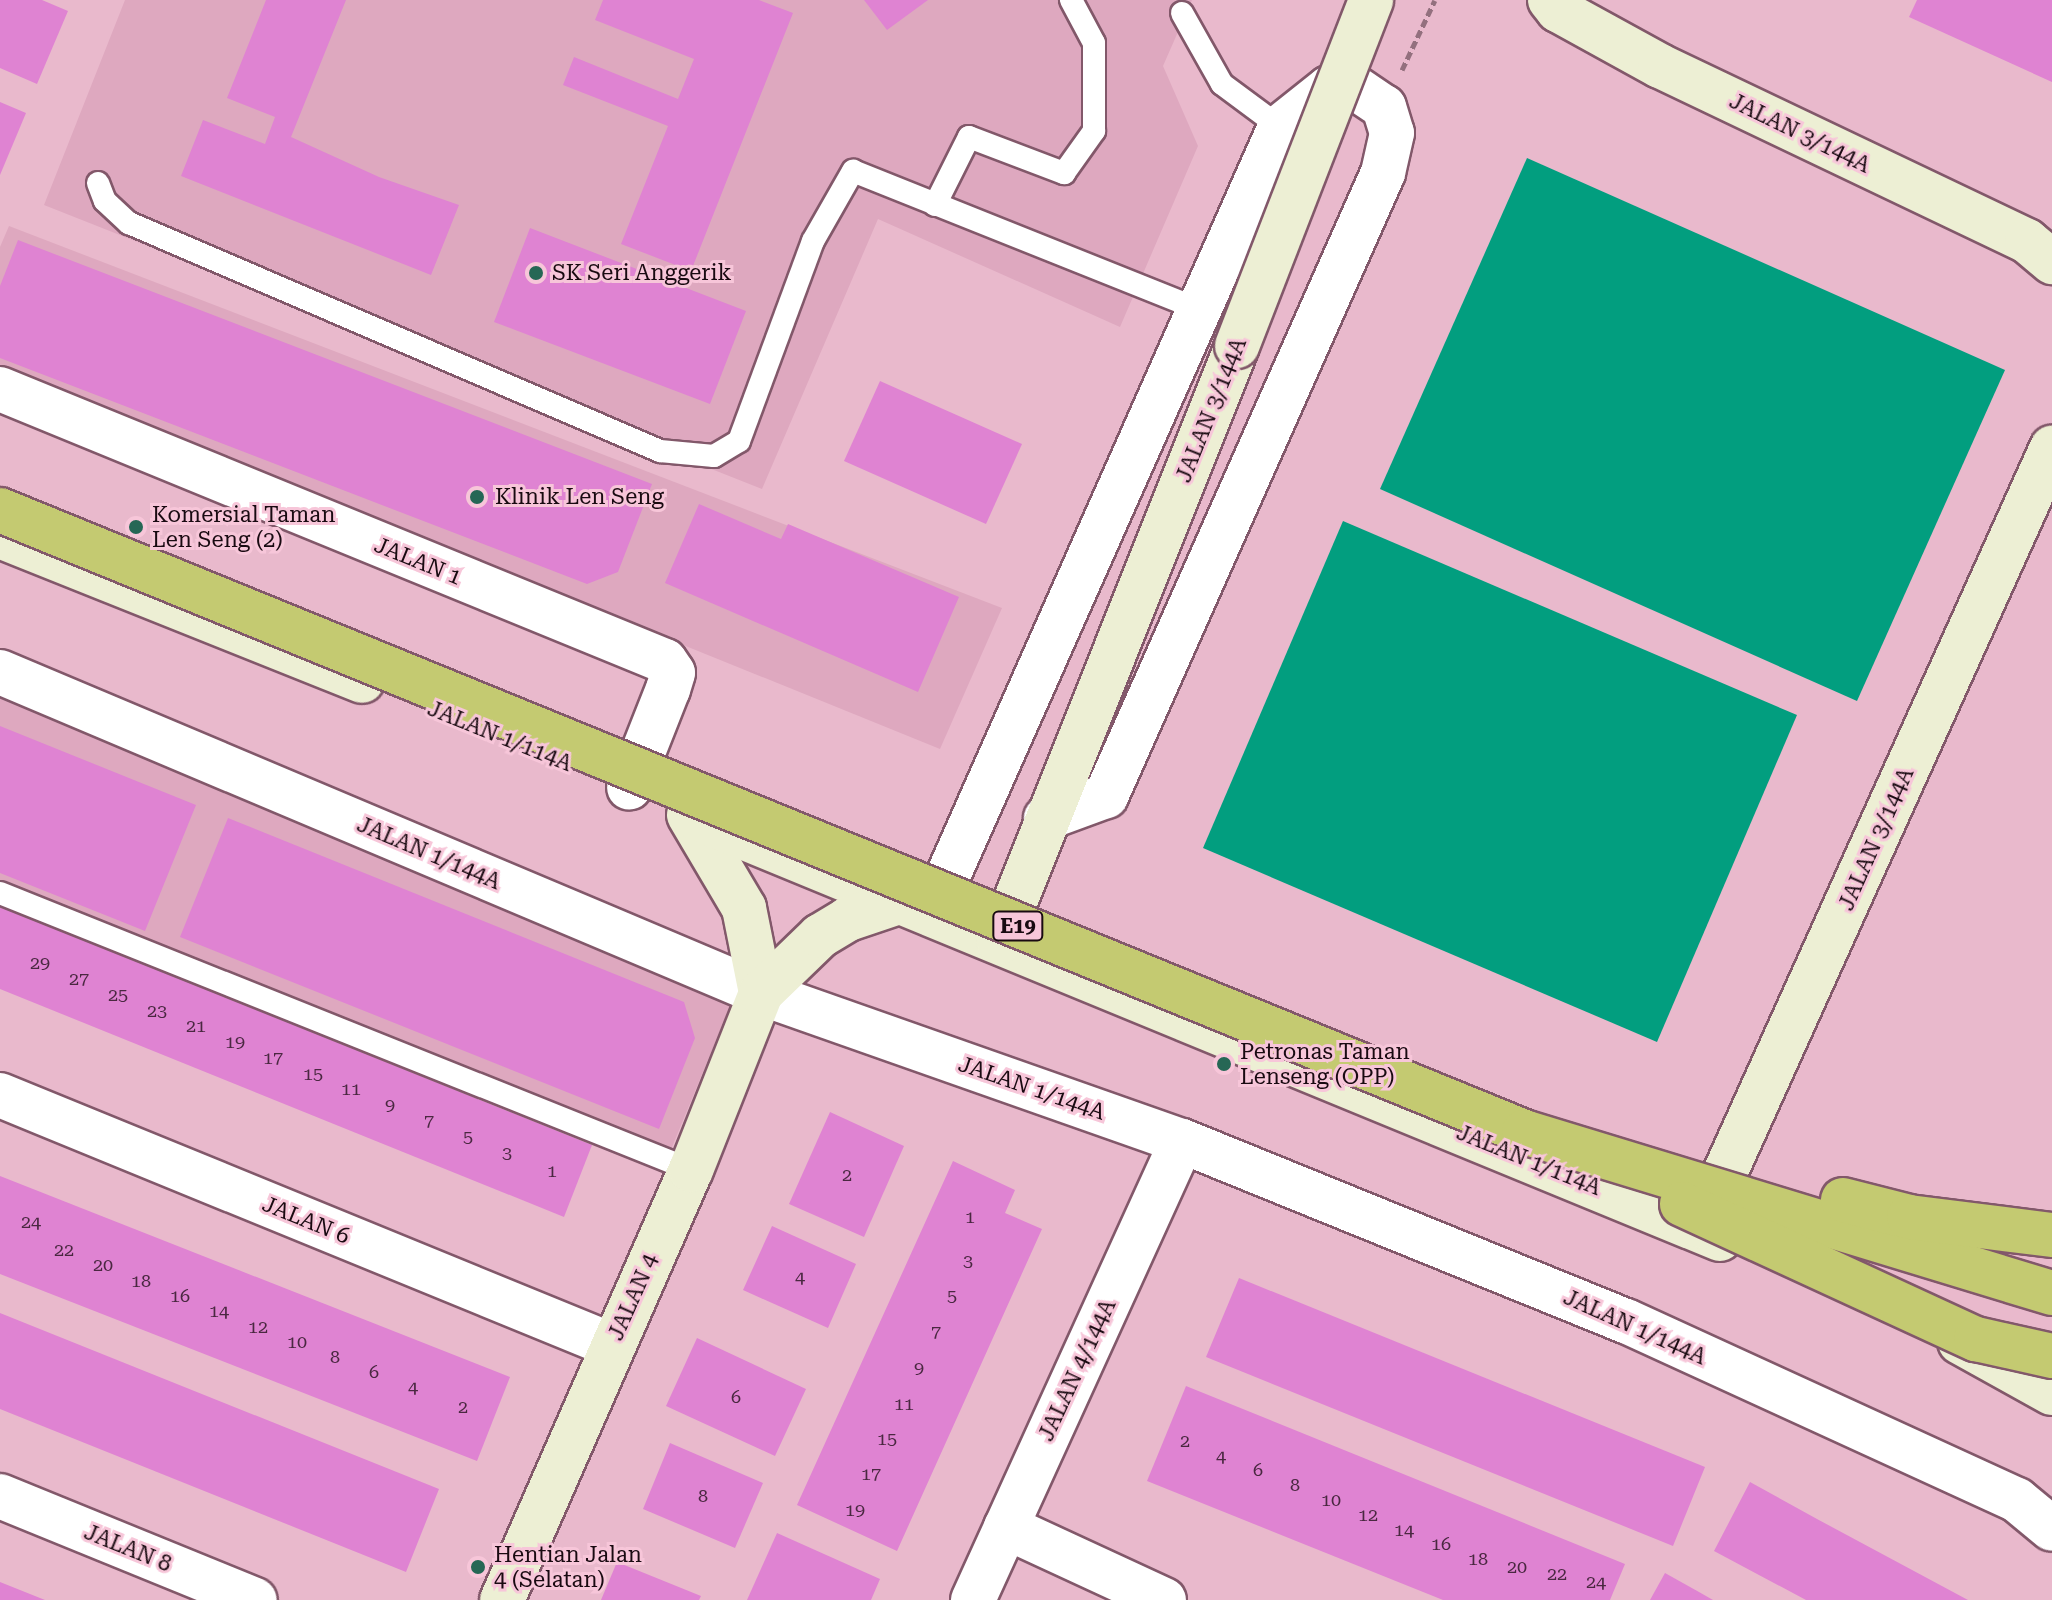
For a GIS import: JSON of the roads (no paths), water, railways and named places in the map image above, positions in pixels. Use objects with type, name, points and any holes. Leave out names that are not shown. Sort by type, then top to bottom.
[{"type":"highway","name":"E19","points":[[0,500],[1520,1119],[1909,1217],[2052,1235]]},
{"type":"highway","name":"E19","points":[[0,510],[1524,1132],[2052,1293]]},
{"type":"highway","points":[[1524,1132],[1976,1339],[2052,1356]]},
{"type":"street","name":"JALAN 3/144A","points":[[1550,0],[1558,10],[1660,66],[2044,248]]},
{"type":"street","name":"JALAN 3/144A","points":[[1046,818],[1237,346],[1370,1]]},
{"type":"street","points":[[761,993],[820,936],[848,919],[915,908],[1200,310],[1280,127],[1329,88],[1354,87],[1384,107],[1392,133],[1383,173],[1106,796],[1046,818],[999,942]]},
{"type":"street","name":"JALAN 1","points":[[0,389],[665,661],[673,673],[629,788]]},
{"type":"street","name":"JALAN 3/144A","points":[[1699,1230],[2052,448]]},
{"type":"street","name":"JALAN 1/114A","points":[[0,536],[629,788],[1699,1230],[1986,1354],[2052,1393]]},
{"type":"street","name":"JALAN 1/144A","points":[[0,672],[761,993],[1182,1141],[1626,1321],[2017,1500],[2052,1529]]},
{"type":"street","points":[[689,815],[744,908],[761,993]]},
{"type":"street","name":"JALAN 4","points":[[502,1600],[611,1345],[691,1170],[761,993]]},
{"type":"street","name":"JALAN 6","points":[[0,1095],[611,1345]]},
{"type":"street","name":"JALAN 4/144A","points":[[973,1600],[1182,1141]]},
{"type":"street","name":"JALAN 8","points":[[0,1496],[255,1600]]},
{"type":"street","points":[[1006,1527],[1164,1600]]},
{"type":"lane","points":[[935,205],[969,137],[1064,173],[1094,131],[1094,43],[1071,0]]},
{"type":"lane","points":[[1182,13],[1222,84],[1280,127]]},
{"type":"lane","points":[[98,183],[105,201],[129,223],[660,451],[714,456],[739,441],[813,241],[853,171],[1200,310]]},
{"type":"lane","points":[[0,893],[691,1170]]},
{"type":"place","name":"SK Seri Anggerik","points":[[536,273]]},
{"type":"place","name":"Klinik Len Seng","points":[[477,497]]},
{"type":"place","name":"Komersial Taman Len Seng (2)","points":[[136,527]]},
{"type":"place","name":"Petronas Taman Lenseng (OPP)","points":[[1224,1064]]},
{"type":"place","name":"Hentian Jalan 4 (Selatan)","points":[[478,1567]]}]
